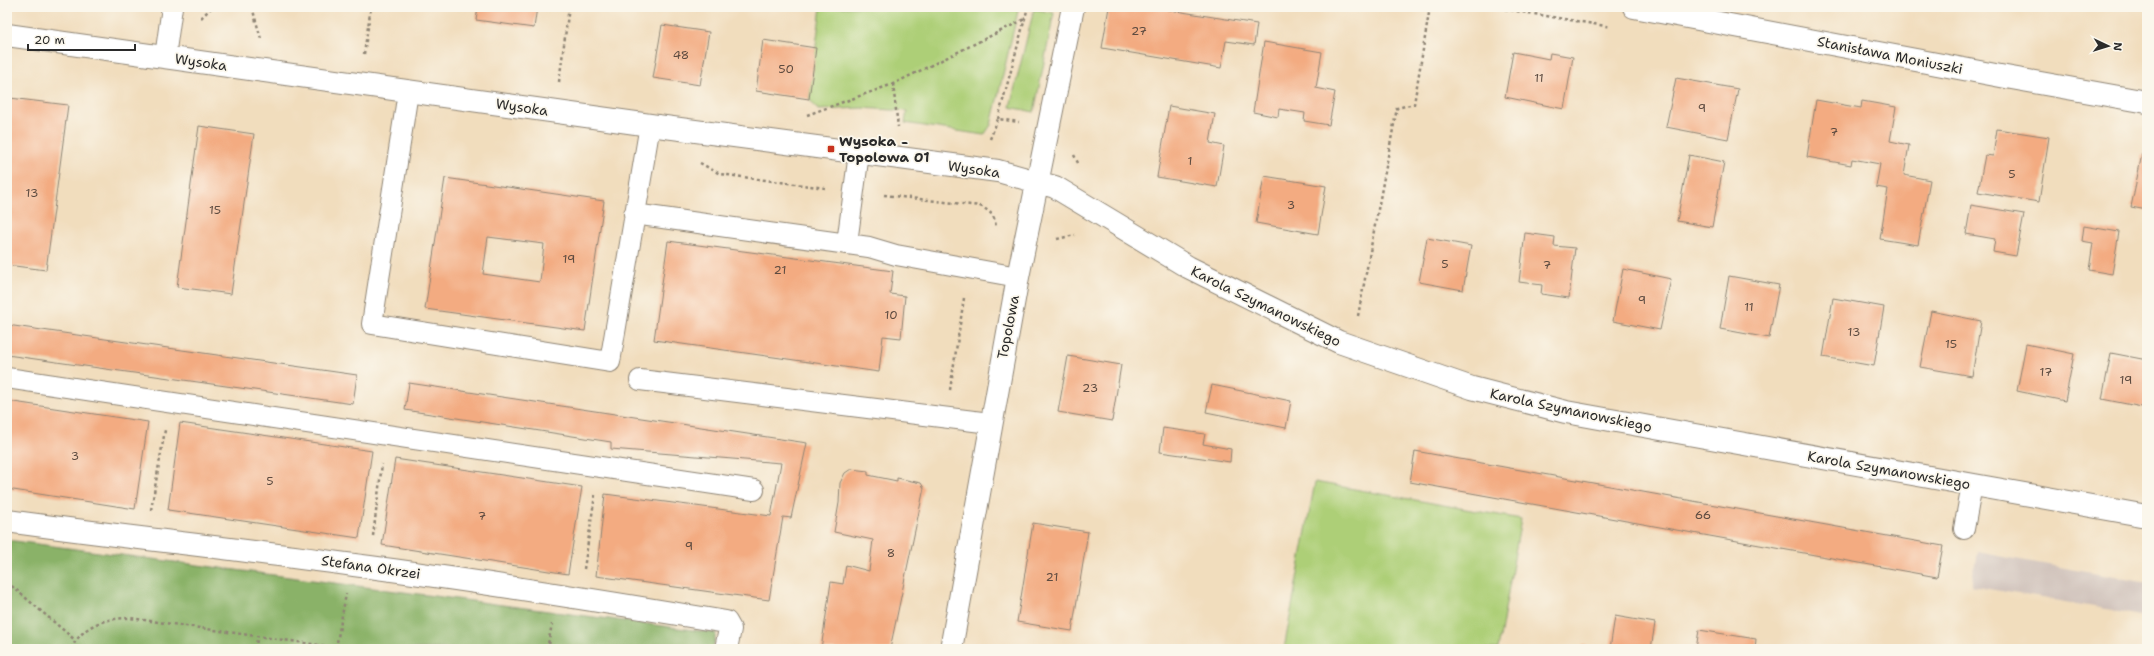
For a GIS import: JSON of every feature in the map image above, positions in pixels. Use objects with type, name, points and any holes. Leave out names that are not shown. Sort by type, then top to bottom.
[{"type":"street","name":"Topolowa","points":[[951,649],[990,423],[1037,181],[1073,7]]},
{"type":"street","name":"Stanisława Moniuszki","points":[[1634,7],[2147,102]]},
{"type":"street","name":"Wysoka","points":[[7,36],[650,125],[998,171],[1037,181]]},
{"type":"street","name":"Karola Szymanowskiego","points":[[1037,181],[1055,187],[1188,267],[1339,342],[1466,386],[1566,412],[2147,516]]},
{"type":"street","name":"Stefana Okrzei","points":[[7,521],[146,540],[361,565],[580,597],[726,622],[728,639]]},
{"type":"lane","points":[[165,57],[172,7]]},
{"type":"lane","points":[[408,92],[372,324],[610,362],[650,125]]},
{"type":"lane","points":[[847,243],[859,153]]},
{"type":"lane","points":[[634,214],[847,243],[869,247],[896,255],[1018,277]]},
{"type":"lane","points":[[7,378],[385,436],[754,490]]},
{"type":"lane","points":[[640,380],[990,423]]},
{"type":"lane","points":[[1964,529],[1972,485]]},
{"type":"path","points":[[252,7],[262,46]]},
{"type":"path","points":[[364,60],[371,7]]},
{"type":"path","points":[[558,86],[569,7]]},
{"type":"path","points":[[988,143],[998,119],[1028,7]]},
{"type":"path","points":[[1357,323],[1397,108],[1414,104],[1430,7]]},
{"type":"path","points":[[805,115],[893,84],[1025,19]]},
{"type":"path","points":[[893,84],[899,133]]},
{"type":"path","points":[[998,119],[1068,131],[1071,149],[1080,166]]},
{"type":"path","points":[[1053,242],[1059,237],[1077,235],[1094,239],[1105,218]]},
{"type":"path","points":[[945,418],[968,268]]},
{"type":"path","points":[[146,540],[169,402]]},
{"type":"path","points":[[336,648],[361,565],[385,436]]},
{"type":"path","points":[[580,597],[599,468]]},
{"type":"path","points":[[7,582],[75,640]]},
{"type":"path","points":[[71,649],[75,640],[104,620],[130,618],[347,649]]},
{"type":"path","points":[[256,649],[258,637]]},
{"type":"path","points":[[548,642],[557,649]]},
{"type":"shaded area","points":[[1977,552],[2147,583],[2147,616],[1971,586]]},
{"type":"green space","points":[[821,7],[1019,7],[991,125],[984,135],[905,123],[907,111],[862,108],[818,110],[809,99]]},
{"type":"green space","points":[[1034,9],[1054,13],[1034,112],[1010,107]]},
{"type":"green space","points":[[1315,482],[1521,519],[1498,649],[1284,649]]},
{"type":"green space","points":[[7,540],[716,633],[713,649],[7,649]]},
{"type":"building","points":[[478,7],[537,7],[534,28],[476,20]]},
{"type":"building","points":[[1109,7],[1151,7],[1257,24],[1254,45],[1226,41],[1221,68],[1102,48]]},
{"type":"building","points":[[1929,7],[1940,7],[1940,10]]},
{"type":"building","points":[[662,25],[709,32],[700,85],[653,78]]},
{"type":"building","points":[[763,40],[816,48],[809,99],[756,91]]},
{"type":"building","points":[[1264,42],[1322,52],[1316,88],[1335,92],[1329,125],[1304,121],[1305,113],[1279,109],[1278,117],[1253,112]]},
{"type":"building","points":[[1513,52],[1549,59],[1550,53],[1573,57],[1564,109],[1505,97]]},
{"type":"building","points":[[1676,78],[1738,89],[1728,139],[1666,127]]},
{"type":"building","points":[[10,98],[68,105],[46,270],[7,265],[7,122]]},
{"type":"building","points":[[1816,100],[1861,108],[1862,101],[1896,107],[1890,141],[1909,145],[1904,175],[1930,180],[1918,245],[1880,239],[1888,189],[1876,187],[1880,164],[1852,159],[1851,165],[1807,157]]},
{"type":"building","points":[[1169,106],[1215,114],[1210,143],[1224,146],[1217,187],[1157,177]]},
{"type":"building","points":[[199,126],[254,134],[231,294],[177,287]]},
{"type":"building","points":[[1997,129],[2049,137],[2039,202],[1978,192],[1985,155],[1993,156]]},
{"type":"building","points":[[2142,154],[2147,155],[2147,210],[2131,207]]},
{"type":"building","points":[[1689,155],[1724,162],[1712,227],[1677,221]]},
{"type":"building","points":[[1264,176],[1326,186],[1318,234],[1256,223]]},
{"type":"building","points":[[445,178],[604,201],[585,331],[425,309]],"holes":[[[488,237],[544,244],[540,282],[483,274]]]},
{"type":"building","points":[[1971,205],[2024,214],[2016,256],[1993,252],[1995,239],[1966,234]]},
{"type":"building","points":[[2084,226],[2119,232],[2112,274],[2089,270],[2093,243],[2082,241]]},
{"type":"building","points":[[1525,233],[1555,237],[1554,246],[1575,248],[1569,298],[1541,294],[1542,285],[1519,282]]},
{"type":"building","points":[[1427,238],[1471,246],[1463,290],[1419,282]]},
{"type":"building","points":[[668,241],[893,271],[890,294],[905,296],[901,338],[883,336],[879,372],[654,340]]},
{"type":"building","points":[[1623,269],[1671,279],[1660,330],[1613,321]]},
{"type":"building","points":[[1729,276],[1779,285],[1769,338],[1720,329]]},
{"type":"building","points":[[1833,298],[1884,307],[1874,366],[1823,357]]},
{"type":"building","points":[[1931,311],[1981,321],[1972,376],[1920,367]]},
{"type":"building","points":[[7,325],[357,375],[353,404],[7,355]]},
{"type":"building","points":[[2026,344],[2074,354],[2065,401],[2017,391]]},
{"type":"building","points":[[2111,353],[2147,360],[2147,408],[2102,399]]},
{"type":"building","points":[[1068,356],[1121,365],[1112,421],[1058,412]]},
{"type":"building","points":[[409,383],[807,443],[791,518],[783,517],[769,600],[596,576],[605,494],[771,516],[781,463],[611,449],[611,442],[405,410]]},
{"type":"building","points":[[1212,385],[1291,401],[1286,428],[1206,412]]},
{"type":"building","points":[[7,401],[148,422],[135,509],[7,489]]},
{"type":"building","points":[[180,423],[372,451],[359,538],[168,510]]},
{"type":"building","points":[[1163,428],[1205,434],[1203,444],[1231,449],[1230,462],[1160,452]]},
{"type":"building","points":[[1415,451],[1943,546],[1937,577],[1410,482]]},
{"type":"building","points":[[395,459],[582,487],[568,574],[382,545]]},
{"type":"building","points":[[851,469],[868,471],[868,475],[897,481],[897,478],[921,483],[924,488],[890,649],[821,649],[831,582],[843,584],[846,565],[869,571],[873,540],[834,532],[839,503],[840,483],[845,473]]},
{"type":"building","points":[[1033,523],[1088,532],[1072,631],[1017,622]]},
{"type":"building","points":[[1615,616],[1655,623],[1651,649],[1610,649]]},
{"type":"building","points":[[1699,630],[1756,639],[1755,649],[1696,649]]},
{"type":"building","points":[[1582,645],[1599,648],[1599,649],[1581,649]]},
{"type":"place","name":"Wysoka - Topolowa 01","points":[[831,149]]}]
